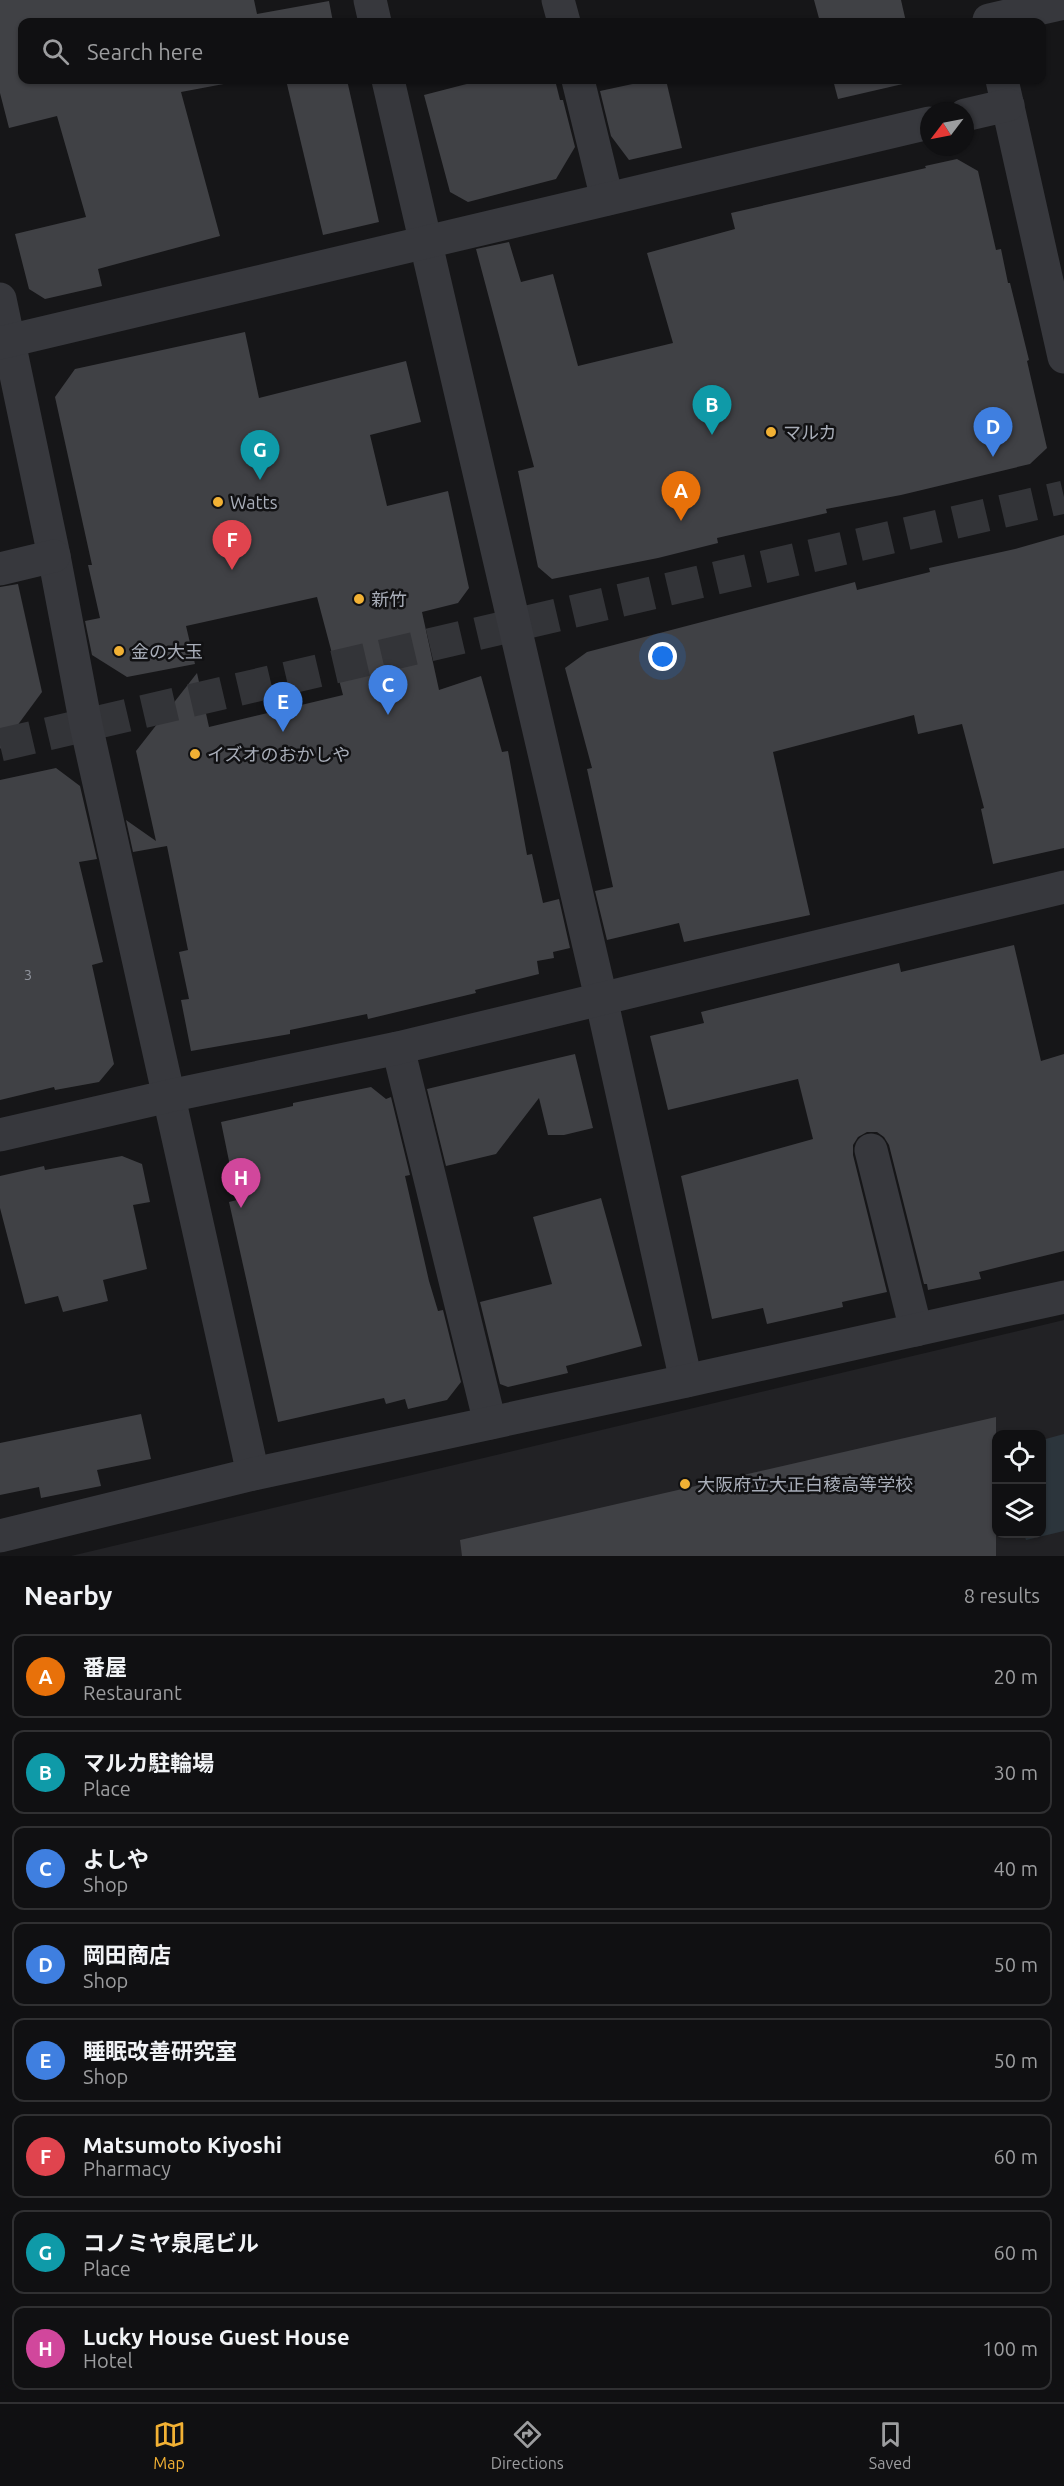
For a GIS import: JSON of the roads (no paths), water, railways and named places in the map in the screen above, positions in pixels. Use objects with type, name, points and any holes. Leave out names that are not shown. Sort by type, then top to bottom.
[{"type":"street","points":[[370,0],[374,18]]},
{"type":"street","points":[[558,0],[563,18]]},
{"type":"street","points":[[987,14],[1064,3]]},
{"type":"street","points":[[389,84],[686,1381]]},
{"type":"street","points":[[579,84],[607,199]]},
{"type":"street","points":[[974,110],[1005,92],[1052,248],[1064,357]]},
{"type":"street","points":[[5,342],[920,125]]},
{"type":"street","points":[[0,299],[5,342],[54,556],[86,725],[253,1474]]},
{"type":"street","points":[[0,569],[54,556]]},
{"type":"street","points":[[0,1135],[169,1096],[398,1048],[1064,886]]},
{"type":"street","points":[[398,1048],[490,1423]]},
{"type":"street","points":[[871,1150],[916,1330]]},
{"type":"street","points":[[0,1536],[253,1474],[1064,1297]]},
{"type":"tunnel","points":[[0,745],[1064,497]]},
{"type":"place","name":"マルカ","points":[[771,432]]},
{"type":"place","name":"マルカ駐輪場","points":[[712,435]]},
{"type":"place","name":"岡田商店","points":[[993,457]]},
{"type":"place","name":"コノミヤ泉尾ビル","points":[[260,480]]},
{"type":"place","name":"Watts","points":[[218,502]]},
{"type":"place","name":"番屋","points":[[681,521]]},
{"type":"place","name":"Matsumoto Kiyoshi","points":[[232,570]]},
{"type":"place","name":"新竹","points":[[359,599]]},
{"type":"place","name":"金の大玉","points":[[119,651]]},
{"type":"place","name":"よしや","points":[[388,715]]},
{"type":"place","name":"睡眠改善研究室","points":[[283,732]]},
{"type":"place","name":"イズオのおかしや","points":[[195,754]]},
{"type":"place","name":"Lucky House Guest House","points":[[241,1208]]},
{"type":"place","name":"大阪府立大正白稜高等学校","points":[[685,1484]]}]
